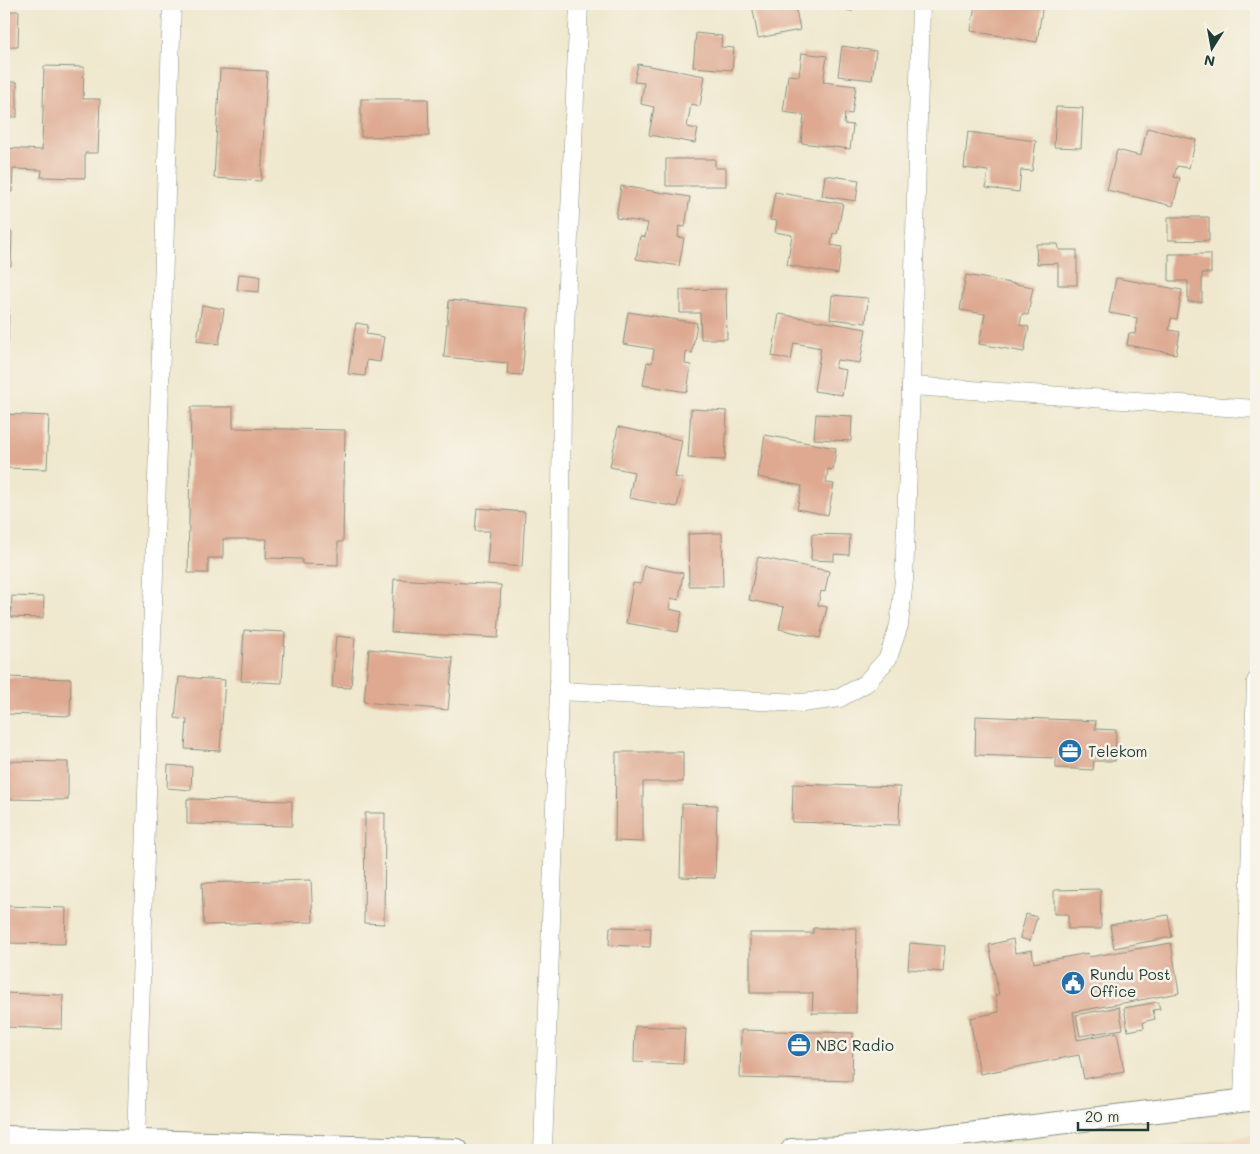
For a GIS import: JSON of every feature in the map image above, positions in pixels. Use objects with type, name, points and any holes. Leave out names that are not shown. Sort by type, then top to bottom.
[{"type":"street","points":[[136,1141],[172,4]]},
{"type":"street","points":[[543,1150],[559,691],[562,398],[579,4]]},
{"type":"street","points":[[559,691],[802,704],[840,698],[866,683],[888,658],[899,625],[904,580],[921,4]]},
{"type":"street","points":[[911,386],[1256,409]]},
{"type":"street","points":[[792,1150],[837,1149],[1249,1100],[1256,681]]},
{"type":"street","points":[[4,1138],[457,1150]]},
{"type":"shaded area","points":[[1256,1134],[1256,1150],[1135,1150],[1232,1139]]},
{"type":"building","points":[[752,4],[795,4],[800,30],[758,38]]},
{"type":"building","points":[[826,4],[854,4],[852,11]]},
{"type":"building","points":[[975,4],[1043,4],[1037,42],[971,31]]},
{"type":"building","points":[[4,11],[19,11],[18,47],[4,47]]},
{"type":"building","points":[[696,33],[722,36],[721,47],[734,48],[732,70],[693,67]]},
{"type":"building","points":[[842,46],[876,51],[872,80],[838,76]]},
{"type":"building","points":[[802,53],[827,56],[823,82],[856,86],[852,114],[845,113],[844,124],[853,125],[850,149],[801,143],[804,115],[783,112],[788,75],[799,76]]},
{"type":"building","points":[[638,64],[705,76],[700,106],[691,104],[687,127],[698,129],[695,143],[649,135],[654,107],[641,104],[644,83],[634,82]]},
{"type":"building","points":[[44,66],[84,67],[83,99],[100,99],[98,153],[85,153],[85,178],[41,177],[42,170],[13,169],[12,192],[4,192],[4,148],[42,150]]},
{"type":"building","points":[[220,69],[267,71],[261,181],[214,178]]},
{"type":"building","points":[[4,82],[17,82],[17,117],[4,117]]},
{"type":"building","points":[[361,99],[428,99],[429,136],[361,137]]},
{"type":"building","points":[[1056,107],[1083,108],[1081,148],[1054,147]]},
{"type":"building","points":[[1147,128],[1196,140],[1189,168],[1177,166],[1174,177],[1180,178],[1173,206],[1107,190],[1117,150],[1141,156]]},
{"type":"building","points":[[968,132],[1036,141],[1032,171],[1021,170],[1019,192],[986,188],[988,171],[964,168]]},
{"type":"building","points":[[666,159],[715,159],[715,168],[726,168],[726,186],[666,186]]},
{"type":"building","points":[[825,175],[859,180],[856,201],[822,196]]},
{"type":"building","points":[[621,186],[690,197],[685,227],[679,226],[678,237],[684,238],[679,266],[636,259],[640,236],[645,237],[648,223],[616,218]]},
{"type":"building","points":[[775,192],[843,204],[837,234],[833,233],[831,245],[842,247],[838,274],[787,265],[792,235],[775,232],[777,221],[770,220]]},
{"type":"building","points":[[1168,217],[1209,217],[1209,241],[1168,240]]},
{"type":"building","points":[[4,232],[12,232],[11,266],[4,266]]},
{"type":"building","points":[[1036,244],[1058,244],[1059,250],[1077,250],[1077,285],[1058,285],[1058,263],[1037,264]]},
{"type":"building","points":[[1169,254],[1211,254],[1211,273],[1202,273],[1202,302],[1188,302],[1188,281],[1169,281]]},
{"type":"building","points":[[239,274],[260,276],[259,292],[237,290]]},
{"type":"building","points":[[966,275],[1033,287],[1028,315],[1022,314],[1020,325],[1029,327],[1024,352],[979,344],[985,314],[960,310]]},
{"type":"building","points":[[1116,278],[1182,290],[1177,319],[1171,318],[1169,330],[1180,332],[1176,354],[1127,345],[1129,333],[1135,334],[1137,318],[1109,313]]},
{"type":"building","points":[[726,289],[727,339],[701,339],[700,313],[680,313],[680,290]]},
{"type":"building","points":[[832,295],[868,298],[866,323],[830,319]]},
{"type":"building","points":[[449,300],[528,308],[522,375],[507,374],[508,363],[444,357]]},
{"type":"building","points":[[202,305],[224,309],[219,344],[197,341]]},
{"type":"building","points":[[4,309],[9,309],[8,344],[4,344]]},
{"type":"building","points":[[628,312],[697,323],[692,353],[686,352],[685,364],[691,365],[687,392],[643,385],[647,362],[652,363],[654,349],[623,344]]},
{"type":"building","points":[[779,314],[866,329],[860,363],[837,360],[835,368],[846,370],[842,395],[814,391],[821,348],[794,343],[791,360],[772,356]]},
{"type":"building","points":[[356,323],[368,325],[366,334],[384,337],[380,362],[367,360],[365,376],[348,374]]},
{"type":"building","points":[[191,407],[233,407],[233,428],[345,430],[343,542],[338,542],[338,565],[302,564],[302,559],[266,558],[267,539],[223,539],[223,558],[208,558],[208,573],[188,573]]},
{"type":"building","points":[[691,409],[727,411],[725,460],[688,458]]},
{"type":"building","points":[[4,414],[49,416],[47,469],[4,468]]},
{"type":"building","points":[[816,414],[852,416],[851,441],[814,439]]},
{"type":"building","points":[[618,427],[682,440],[675,477],[683,479],[677,507],[629,498],[634,472],[610,467]]},
{"type":"building","points":[[765,435],[836,448],[833,470],[828,469],[826,483],[834,484],[828,515],[797,509],[802,486],[758,477]]},
{"type":"building","points":[[477,508],[525,512],[522,567],[487,564],[490,531],[475,531]]},
{"type":"building","points":[[722,533],[723,586],[689,586],[688,534]]},
{"type":"building","points":[[812,534],[850,535],[849,555],[834,554],[834,561],[811,560]]},
{"type":"building","points":[[758,557],[829,571],[825,592],[821,591],[818,605],[827,607],[820,638],[779,629],[784,607],[749,600]]},
{"type":"building","points":[[644,566],[683,573],[679,600],[671,598],[669,609],[682,612],[678,632],[626,623],[633,583],[641,584]]},
{"type":"building","points":[[394,579],[501,585],[498,638],[391,632]]},
{"type":"building","points":[[12,596],[44,597],[43,618],[11,617]]},
{"type":"building","points":[[244,630],[285,632],[282,683],[241,681]]},
{"type":"building","points":[[336,636],[355,638],[351,688],[332,687]]},
{"type":"building","points":[[369,649],[453,658],[448,710],[364,702]]},
{"type":"building","points":[[4,677],[71,679],[70,716],[4,714]]},
{"type":"building","points":[[179,677],[225,680],[220,751],[185,749],[187,720],[175,718]]},
{"type":"building","points":[[976,716],[1096,721],[1095,729],[1116,730],[1115,761],[1094,761],[1093,770],[1056,768],[1056,758],[975,755]]},
{"type":"building","points":[[616,752],[683,752],[683,782],[643,782],[643,842],[615,841]]},
{"type":"building","points":[[4,761],[68,762],[68,800],[4,799]]},
{"type":"building","points":[[168,765],[192,767],[191,790],[167,788]]},
{"type":"building","points":[[793,784],[900,787],[899,825],[792,822]]},
{"type":"building","points":[[187,799],[292,801],[292,826],[187,824]]},
{"type":"building","points":[[682,804],[717,805],[715,878],[680,877]]},
{"type":"building","points":[[365,813],[385,813],[384,924],[364,923]]},
{"type":"building","points":[[311,880],[313,922],[204,925],[202,883]]},
{"type":"building","points":[[1100,889],[1101,929],[1068,929],[1068,914],[1054,914],[1054,890]]},
{"type":"building","points":[[4,906],[66,908],[65,944],[4,943]]},
{"type":"building","points":[[1026,914],[1037,917],[1030,941],[1020,938]]},
{"type":"building","points":[[1168,915],[1172,937],[1114,948],[1110,925]]},
{"type":"building","points":[[610,927],[651,928],[650,947],[609,945]]},
{"type":"building","points":[[813,928],[857,928],[856,1013],[812,1013],[813,993],[750,993],[750,933],[813,933]]},
{"type":"building","points":[[1013,939],[1015,953],[1032,950],[1034,963],[1088,953],[1089,957],[1171,943],[1179,993],[1073,1012],[1077,1040],[1117,1032],[1124,1071],[1084,1079],[1079,1055],[980,1074],[970,1018],[999,1012],[995,995],[999,995],[989,945]]},
{"type":"building","points":[[910,943],[945,946],[943,972],[908,969]]},
{"type":"building","points":[[4,993],[63,995],[62,1029],[4,1027]]},
{"type":"building","points":[[1158,1002],[1160,1009],[1153,1010],[1155,1019],[1143,1022],[1144,1028],[1128,1031],[1124,1008]]},
{"type":"building","points":[[1119,1007],[1123,1029],[1080,1036],[1076,1015]]},
{"type":"building","points":[[635,1026],[685,1028],[683,1064],[634,1062]]},
{"type":"building","points":[[741,1030],[853,1033],[852,1081],[740,1078]]},
{"type":"place","name":"Telekom","points":[[1070,751]]},
{"type":"place","name":"Rundu Post Office","points":[[1073,983]]},
{"type":"place","name":"NBC Radio","points":[[799,1045]]}]
